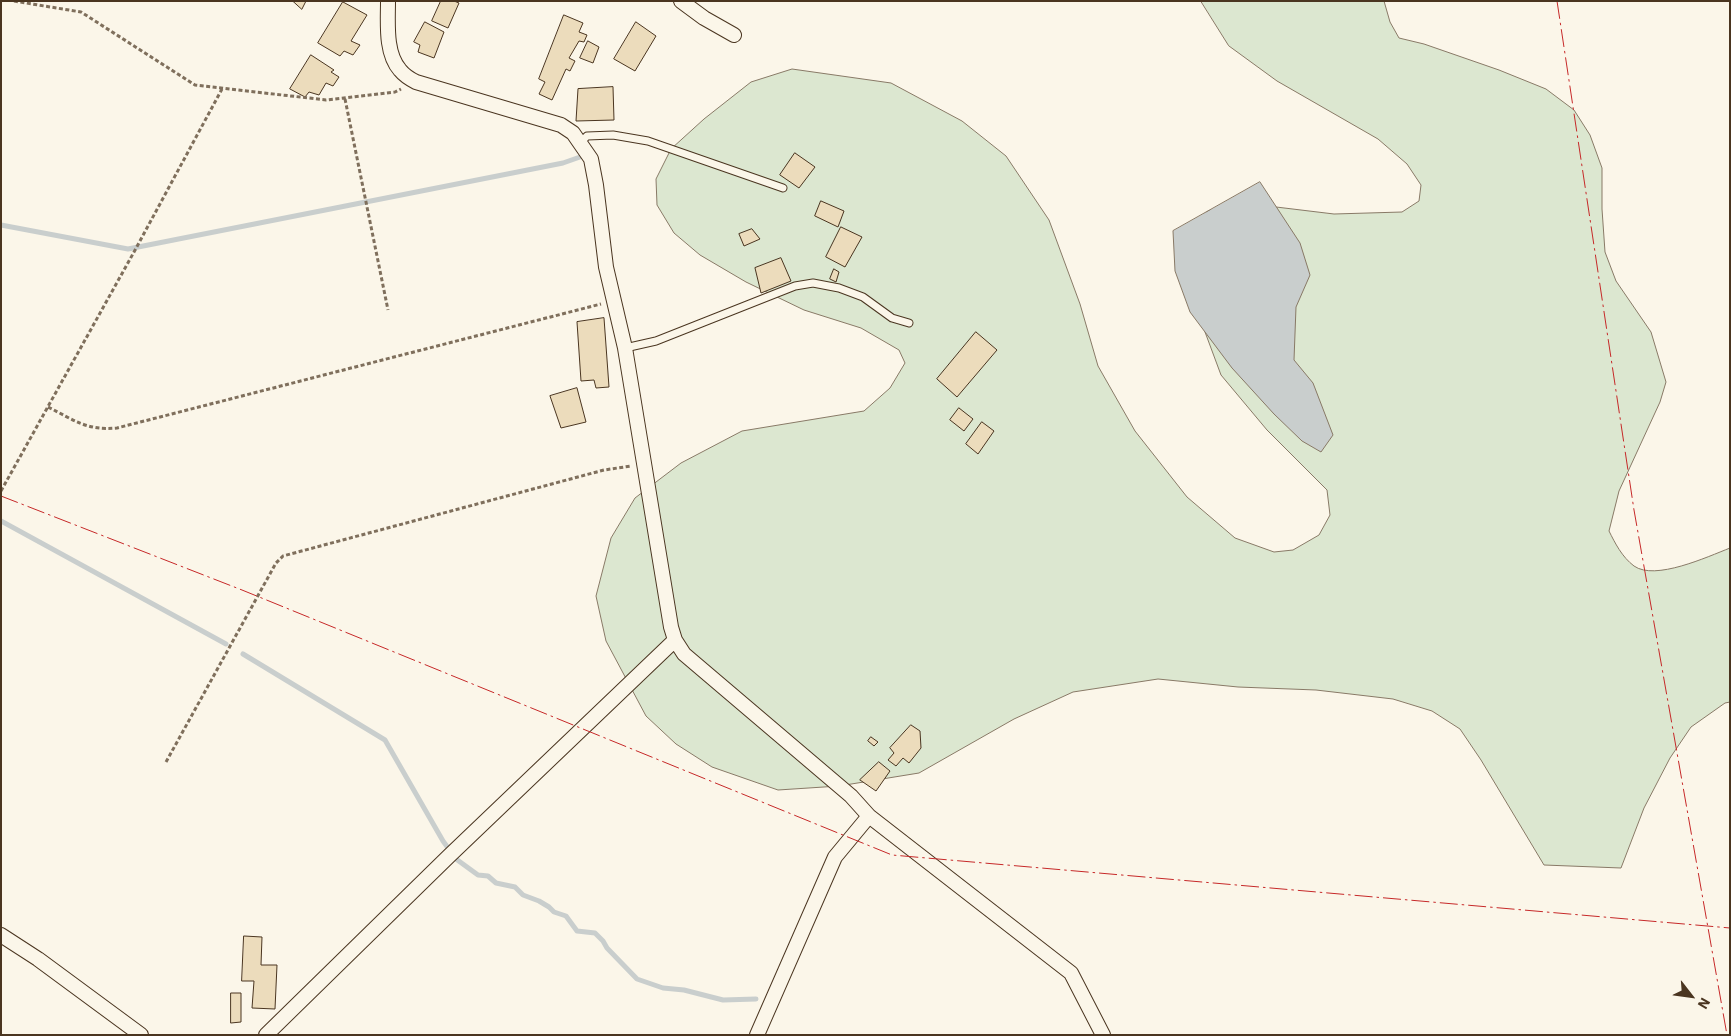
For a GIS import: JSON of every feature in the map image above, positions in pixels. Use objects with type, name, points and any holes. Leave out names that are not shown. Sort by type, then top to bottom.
[{"type":"street","points":[[388,1],[388,34],[392,58],[399,70],[416,82],[561,126],[573,133],[591,160],[606,267],[625,348],[671,628],[675,640],[684,654],[851,796],[869,816],[1070,973],[1103,1035]]},
{"type":"street","points":[[681,1],[704,18],[734,35]]},
{"type":"street","points":[[266,1035],[452,853],[675,640]]},
{"type":"street","points":[[757,1035],[835,857],[869,816]]},
{"type":"street","points":[[1,935],[38,959],[142,1035]]},
{"type":"lane","points":[[580,143],[587,136],[613,135],[648,140],[783,188]]},
{"type":"lane","points":[[625,348],[656,341],[795,286],[813,283],[839,288],[863,297],[892,318],[909,323]]},
{"type":"path","points":[[14,1],[81,12],[195,85],[326,100],[396,92],[416,82]]},
{"type":"path","points":[[1,491],[222,89]]},
{"type":"path","points":[[345,98],[388,310]]},
{"type":"path","points":[[48,407],[95,429],[117,428],[614,301]]},
{"type":"path","points":[[166,762],[276,563],[283,556],[604,470],[644,464]]},
{"type":"green space","points":[[1201,1],[1384,1],[1390,22],[1399,38],[1424,44],[1499,70],[1546,89],[1574,110],[1590,135],[1602,168],[1605,252],[1616,281],[1651,332],[1666,382],[1660,402],[1619,491],[1609,531],[1616,545],[1626,558],[1634,566],[1643,570],[1655,571],[1681,566],[1730,548],[1730,702],[1725,703],[1691,727],[1670,758],[1644,808],[1621,868],[1544,865],[1481,760],[1460,729],[1432,711],[1393,699],[1316,690],[1238,687],[1158,679],[1073,692],[1014,719],[919,773],[839,786],[778,790],[712,767],[676,744],[646,716],[606,641],[596,596],[611,538],[635,498],[681,463],[742,431],[864,411],[890,388],[905,363],[899,350],[861,328],[804,310],[746,282],[700,255],[674,233],[657,205],[656,179],[671,149],[704,119],[751,82],[792,69],[891,83],[962,121],[1006,156],[1049,220],[1080,304],[1098,366],[1135,431],[1187,497],[1235,538],[1274,552],[1293,550],[1319,535],[1330,515],[1327,490],[1267,430],[1221,375],[1192,297],[1192,225],[1208,211],[1243,203],[1334,214],[1402,212],[1419,201],[1421,185],[1407,164],[1378,139],[1277,81],[1229,46]]},
{"type":"shaded area","points":[[1260,182],[1300,243],[1310,275],[1296,307],[1294,360],[1313,383],[1333,435],[1321,452],[1302,441],[1274,414],[1232,368],[1190,312],[1175,271],[1173,231]]},
{"type":"building","points":[[293,1],[306,1],[302,9]]},
{"type":"building","points":[[441,1],[459,3],[448,28],[432,21]]},
{"type":"building","points":[[343,2],[367,15],[351,41],[360,45],[353,55],[344,51],[340,56],[318,43]]},
{"type":"building","points":[[564,15],[583,23],[579,32],[587,35],[584,42],[579,41],[569,58],[575,61],[570,71],[566,69],[552,100],[539,94],[545,82],[539,79]]},
{"type":"building","points":[[425,22],[444,32],[434,58],[418,52],[420,45],[414,42]]},
{"type":"building","points":[[636,22],[656,36],[635,71],[614,59]]},
{"type":"building","points":[[588,41],[599,47],[593,63],[580,58]]},
{"type":"building","points":[[311,55],[334,70],[331,72],[339,77],[333,86],[326,83],[319,95],[309,92],[305,97],[290,89]]},
{"type":"building","points":[[613,87],[614,120],[576,121],[578,89]]},
{"type":"building","points":[[795,153],[815,167],[799,188],[780,175]]},
{"type":"building","points":[[821,201],[844,211],[838,227],[815,216]]},
{"type":"building","points":[[841,227],[862,237],[845,267],[826,257]]},
{"type":"building","points":[[752,229],[760,239],[744,246],[739,234]]},
{"type":"building","points":[[781,258],[791,281],[761,293],[755,268]]},
{"type":"building","points":[[834,269],[839,272],[836,282],[830,279]]},
{"type":"building","points":[[604,318],[609,387],[596,388],[594,380],[581,381],[577,322]]},
{"type":"building","points":[[976,332],[997,350],[957,397],[937,379]]},
{"type":"building","points":[[577,388],[586,422],[561,428],[550,396]]},
{"type":"building","points":[[959,408],[973,419],[964,431],[950,420]]},
{"type":"building","points":[[982,422],[994,431],[978,454],[966,444]]},
{"type":"building","points":[[911,725],[920,731],[921,748],[909,763],[903,758],[896,766],[888,760],[894,753],[890,748]]},
{"type":"building","points":[[871,737],[878,742],[874,746],[868,741]]},
{"type":"building","points":[[879,762],[890,771],[876,791],[860,780]]},
{"type":"building","points":[[244,936],[262,937],[261,965],[277,965],[275,1009],[252,1008],[254,981],[242,981]]},
{"type":"building","points":[[231,993],[241,993],[241,1022],[231,1023]]},
{"type":"waterway","points":[[1,225],[128,249],[563,163],[580,157]]},
{"type":"waterway","points":[[1,521],[226,644]]},
{"type":"waterway","points":[[243,654],[385,740],[443,841],[456,859],[478,875],[488,876],[496,883],[515,887],[523,895],[539,901],[554,912],[566,916],[577,931],[595,933],[637,979],[663,988],[684,990],[723,1000],[756,999]]},
{"type":"power","points":[[1557,1],[1634,510],[1727,1035]]},
{"type":"power","points":[[1,496],[242,590],[892,855],[1730,928]]}]
